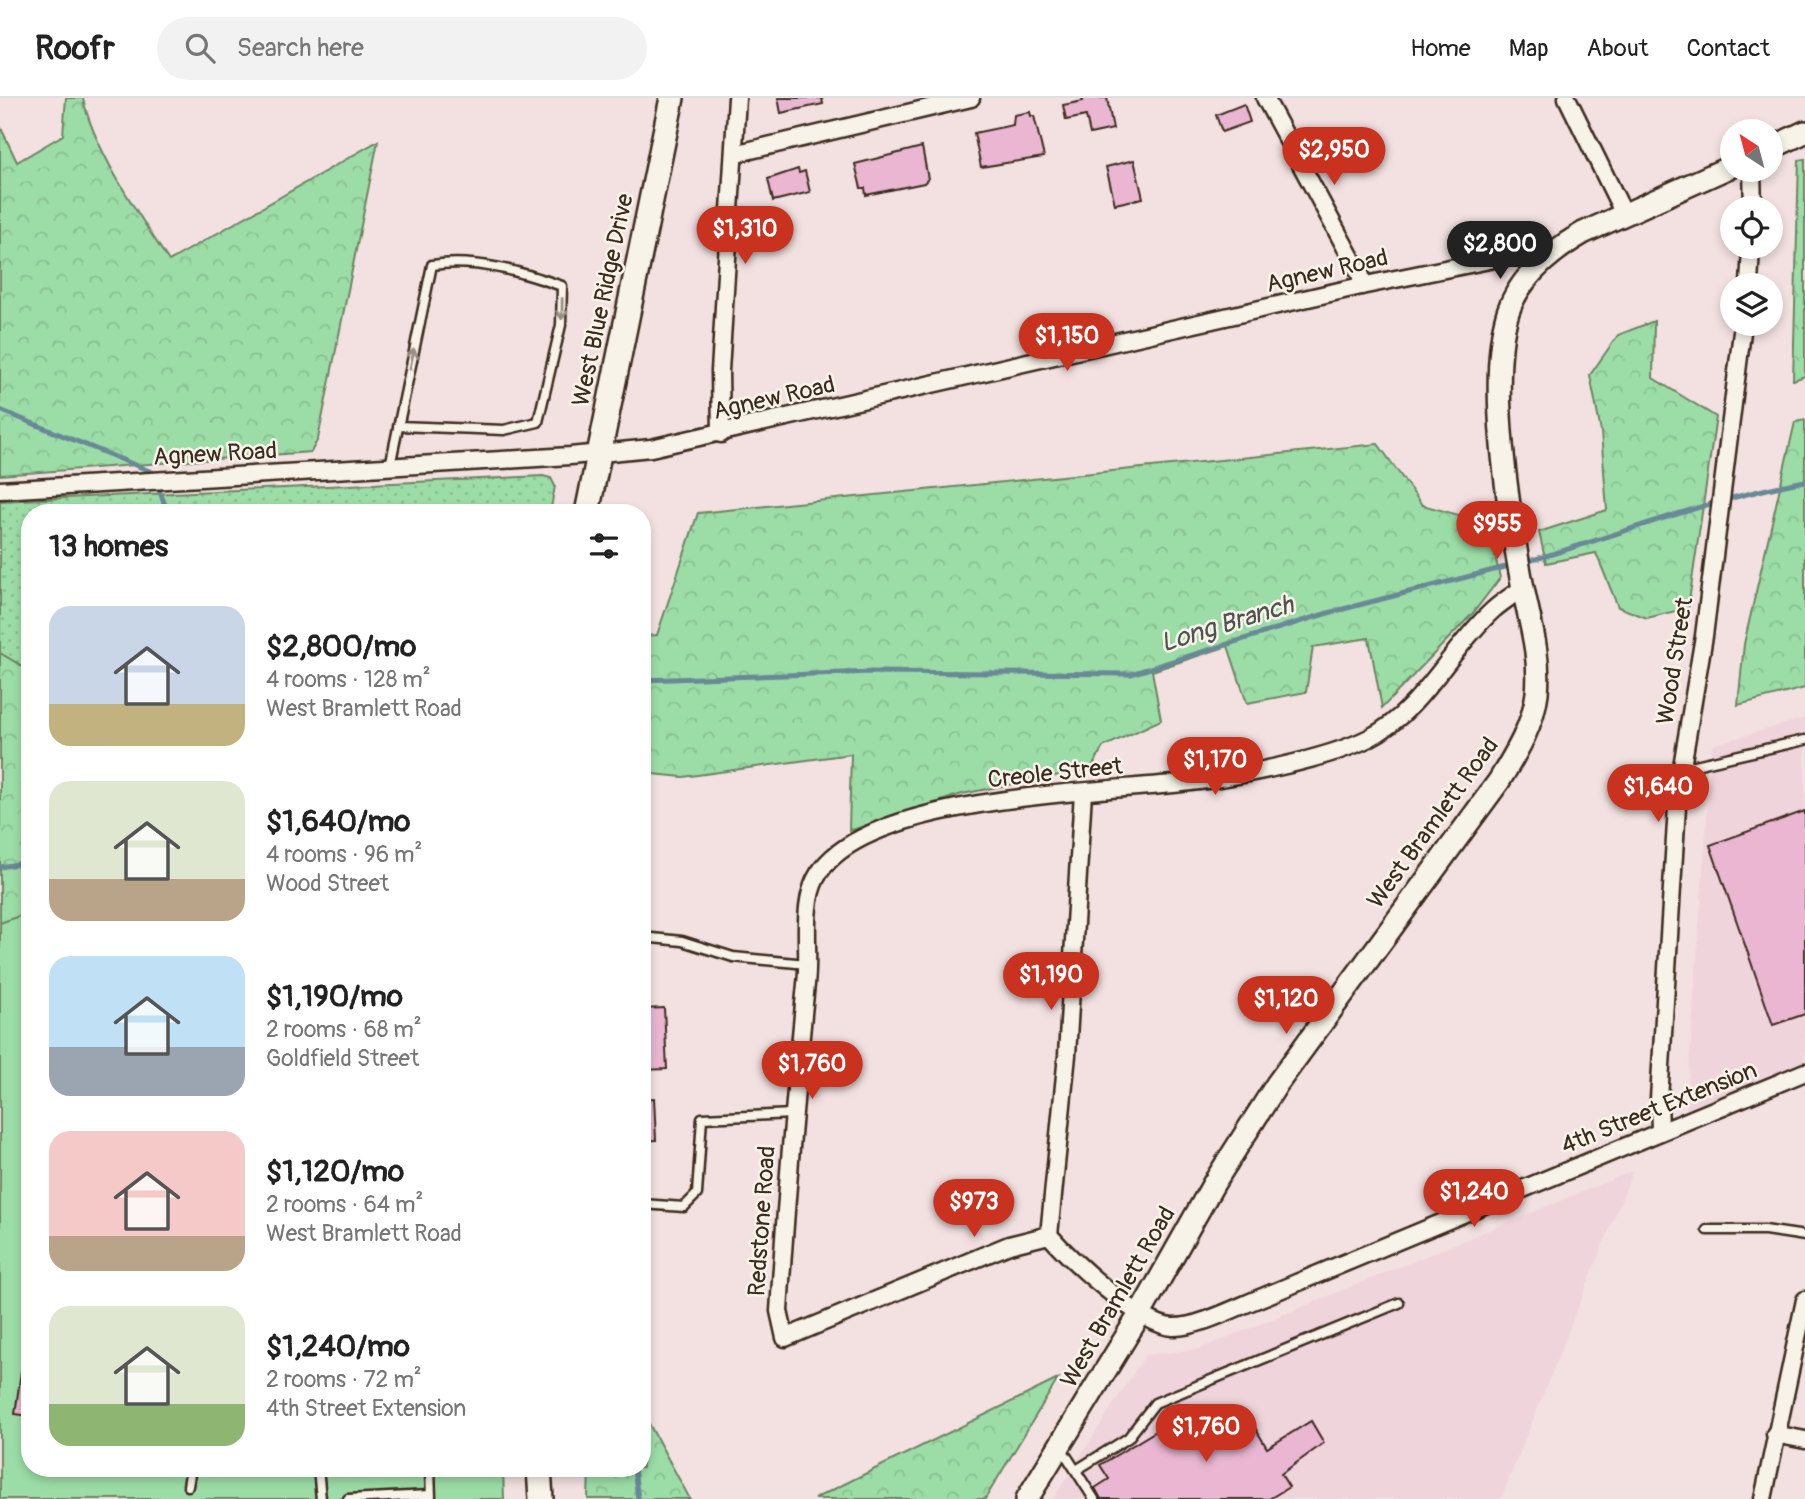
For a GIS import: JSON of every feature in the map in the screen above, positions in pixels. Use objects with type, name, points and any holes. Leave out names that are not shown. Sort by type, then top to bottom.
[{"type":"main road","name":"West Blue Ridge Drive","points":[[589,504],[672,98]]},
{"type":"main road","points":[[540,1477],[541,1499]]},
{"type":"street","points":[[721,434],[720,371],[737,98]]},
{"type":"street","points":[[734,154],[971,98]]},
{"type":"street","points":[[1265,98],[1361,276],[1361,286]]},
{"type":"street","points":[[1567,98],[1624,214]]},
{"type":"street","points":[[1783,142],[1805,132]]},
{"type":"street","name":"West Bramlett Road","points":[[1027,1499],[1140,1314],[1214,1183],[1277,1084],[1518,750],[1533,712],[1538,677],[1536,641],[1522,582],[1504,456],[1503,341],[1508,312],[1522,284],[1560,246],[1720,171]]},
{"type":"street","name":"Agnew Road","points":[[0,490],[651,448],[1361,286],[1524,253],[1541,264]]},
{"type":"street","name":"Wood Street","points":[[1660,1131],[1659,1098],[1682,768],[1704,636],[1741,336]]},
{"type":"street","name":"Creole Street","points":[[829,860],[872,833],[947,810],[991,801],[1225,777],[1312,757],[1368,739],[1399,718],[1494,608],[1522,582]]},
{"type":"street","points":[[1049,1235],[1067,1055],[1083,792]]},
{"type":"street","name":"Redstone Road","points":[[829,860],[811,891],[779,1311],[785,1338],[1009,1245],[1049,1235]]},
{"type":"street","name":"4th Street Extension","points":[[1049,1235],[1068,1257],[1140,1314],[1165,1326],[1186,1326],[1265,1296],[1805,1072]]},
{"type":"street","points":[[1763,1499],[1805,1300]]},
{"type":"street","points":[[1775,1434],[1805,1440]]},
{"type":"lane","points":[[390,466],[398,426],[432,265],[454,262],[527,274],[562,286],[562,325],[538,422],[503,430],[398,426]]},
{"type":"lane","points":[[1682,768],[1805,740]]},
{"type":"lane","points":[[651,938],[682,941],[733,957],[807,964]]},
{"type":"lane","points":[[651,1205],[684,1207],[696,1194],[702,1118],[793,1114]]},
{"type":"lane","points":[[1707,1230],[1765,1230],[1805,1236]]},
{"type":"lane","points":[[1078,1469],[1128,1438],[1155,1403],[1399,1303]]},
{"type":"lane","points":[[1060,1446],[1078,1469],[1094,1499]]},
{"type":"lane","points":[[188,1486],[190,1477]]},
{"type":"lane","points":[[319,1477],[321,1499]]},
{"type":"lane","points":[[348,1499],[430,1497],[430,1477]]},
{"type":"shaded area","points":[[1805,718],[1805,1069],[1686,1110],[1712,745]]},
{"type":"shaded area","points":[[1633,1171],[1501,1499],[1053,1499],[1145,1355],[1199,1349]]},
{"type":"green space","points":[[66,98],[83,98],[88,118],[107,160],[169,261],[378,141],[318,439],[311,452],[0,475],[0,126],[17,162],[63,135]]},
{"type":"green space","points":[[1805,159],[1805,376],[1793,380],[1799,160]]},
{"type":"green space","points":[[1654,321],[1653,378],[1716,417],[1688,608],[1647,618],[1618,607],[1596,553],[1546,563],[1539,532],[1607,510],[1601,432],[1590,375],[1618,335]]},
{"type":"green space","points":[[1805,420],[1805,688],[1738,705],[1744,644],[1795,422]]},
{"type":"green space","points":[[1378,444],[1422,505],[1488,523],[1500,578],[1473,613],[1382,708],[1369,638],[1313,647],[1306,692],[1247,703],[1228,646],[1152,671],[1161,720],[1103,747],[1091,769],[962,794],[849,831],[851,754],[683,777],[651,774],[651,635],[657,635],[698,513]]},
{"type":"green space","points":[[543,476],[551,478],[555,486],[552,504],[21,504],[21,666],[0,653],[0,501]]},
{"type":"green space","points":[[0,653],[21,666],[21,970],[0,972]]},
{"type":"green space","points":[[21,915],[21,1477],[503,1477],[504,1499],[0,1499],[0,923]]},
{"type":"green space","points":[[1058,1379],[985,1499],[814,1499]]},
{"type":"green space","points":[[651,1428],[690,1499],[588,1499],[589,1477],[651,1477]]},
{"type":"building","points":[[778,98],[822,98],[823,104],[781,113]]},
{"type":"building","points":[[1082,98],[1107,98],[1113,129],[1090,134],[1086,116],[1066,120],[1063,105],[1083,101]]},
{"type":"building","points":[[1244,104],[1250,122],[1222,132],[1216,115]]},
{"type":"building","points":[[1030,112],[1031,116],[1034,116],[1044,157],[981,167],[974,133],[1013,125],[1014,115]]},
{"type":"building","points":[[922,147],[928,179],[924,183],[866,195],[865,188],[861,188],[855,164]]},
{"type":"building","points":[[1134,160],[1143,198],[1115,204],[1106,167]]},
{"type":"building","points":[[798,169],[799,173],[805,171],[810,192],[773,201],[768,179]]},
{"type":"building","points":[[1805,811],[1805,1014],[1773,1025],[1710,845]]},
{"type":"building","points":[[664,1008],[667,1069],[651,1070],[651,1009]]},
{"type":"building","points":[[651,1098],[654,1098],[656,1140],[651,1140]]},
{"type":"building","points":[[21,1372],[21,1415],[15,1414]]},
{"type":"building","points":[[1184,1414],[1202,1445],[1248,1416],[1267,1448],[1311,1421],[1324,1443],[1281,1474],[1289,1487],[1269,1499],[1101,1499],[1095,1488],[1109,1479],[1100,1465]]},
{"type":"waterway","points":[[0,410],[157,474]]},
{"type":"waterway","name":"Long Branch","points":[[1522,563],[1698,508],[1805,481]]},
{"type":"waterway","points":[[160,492],[165,504]]},
{"type":"waterway","name":"Long Branch","points":[[651,680],[873,672],[1131,674],[1328,613],[1513,565]]},
{"type":"waterway","name":"Long Branch","points":[[0,867],[21,864]]},
{"type":"waterway","points":[[635,1477],[638,1499]]}]
